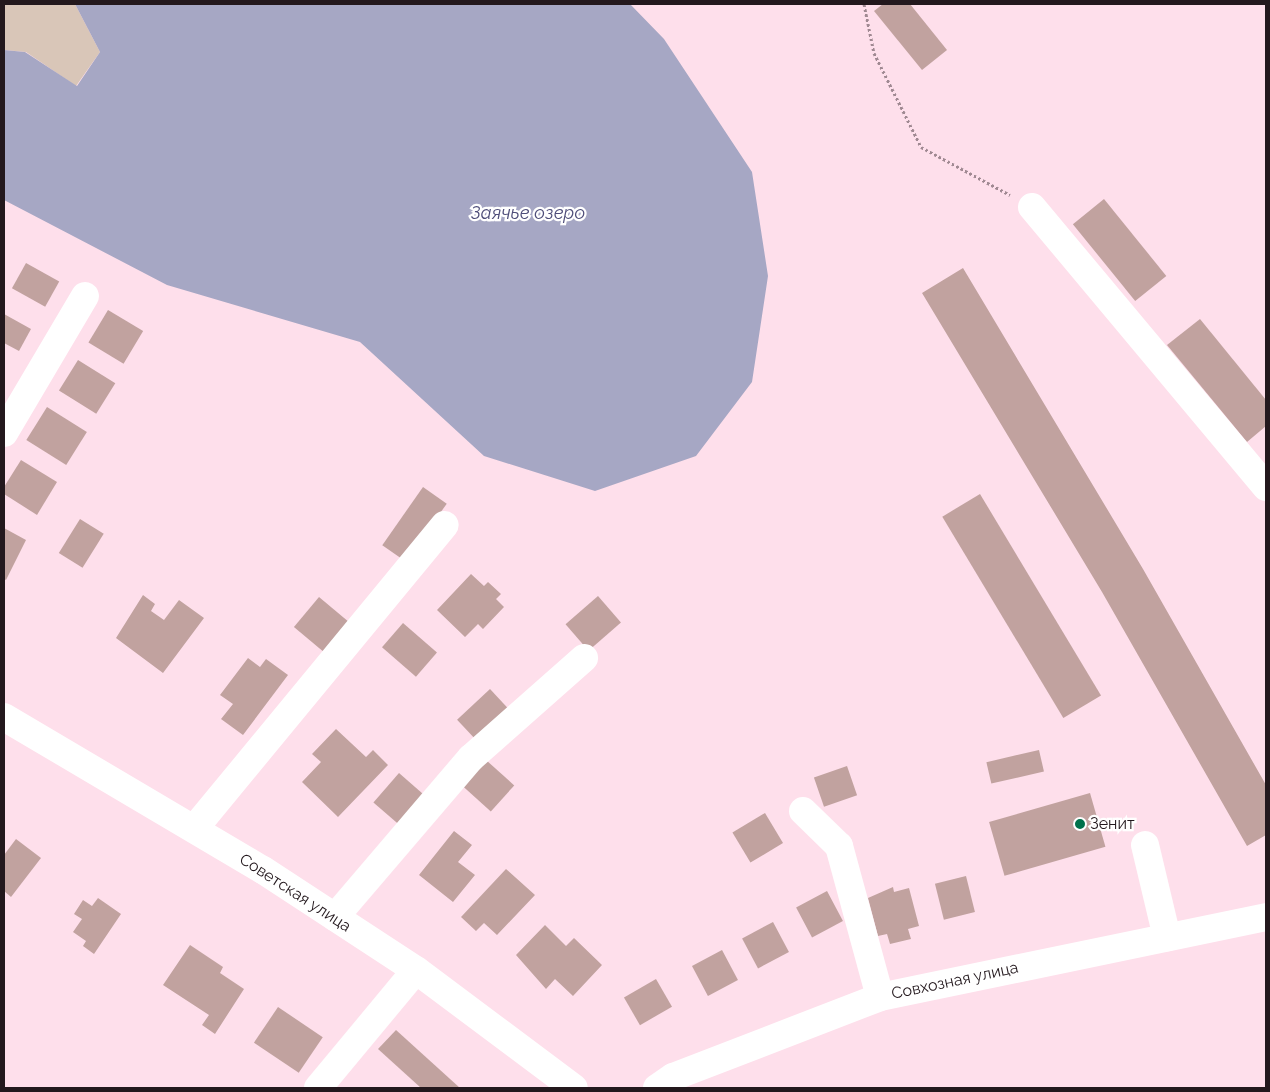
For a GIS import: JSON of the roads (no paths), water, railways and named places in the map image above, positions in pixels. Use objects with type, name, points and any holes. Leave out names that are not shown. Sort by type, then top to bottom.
[{"type":"street","points":[[1032,207],[1266,487]]},
{"type":"street","points":[[4,433],[85,296]]},
{"type":"street","points":[[194,829],[445,526]]},
{"type":"street","points":[[334,917],[471,758],[584,658]]},
{"type":"street","name":"Советская улица","points":[[4,717],[194,829],[416,970],[574,1088]]},
{"type":"street","points":[[803,811],[839,846],[880,997]]},
{"type":"street","points":[[1145,845],[1167,937]]},
{"type":"street","name":"Совхозная улица","points":[[657,1088],[674,1077],[880,997],[1266,917]]},
{"type":"street","points":[[318,1088],[416,970]]},
{"type":"water","name":"Заячье озеро","points":[[75,4],[630,4],[664,39],[752,172],[768,276],[752,382],[696,456],[595,491],[484,456],[360,342],[167,285],[4,200],[4,50],[25,52],[77,86],[100,52]]},
{"type":"place","name":"Зенит","points":[[1080,824]]}]
